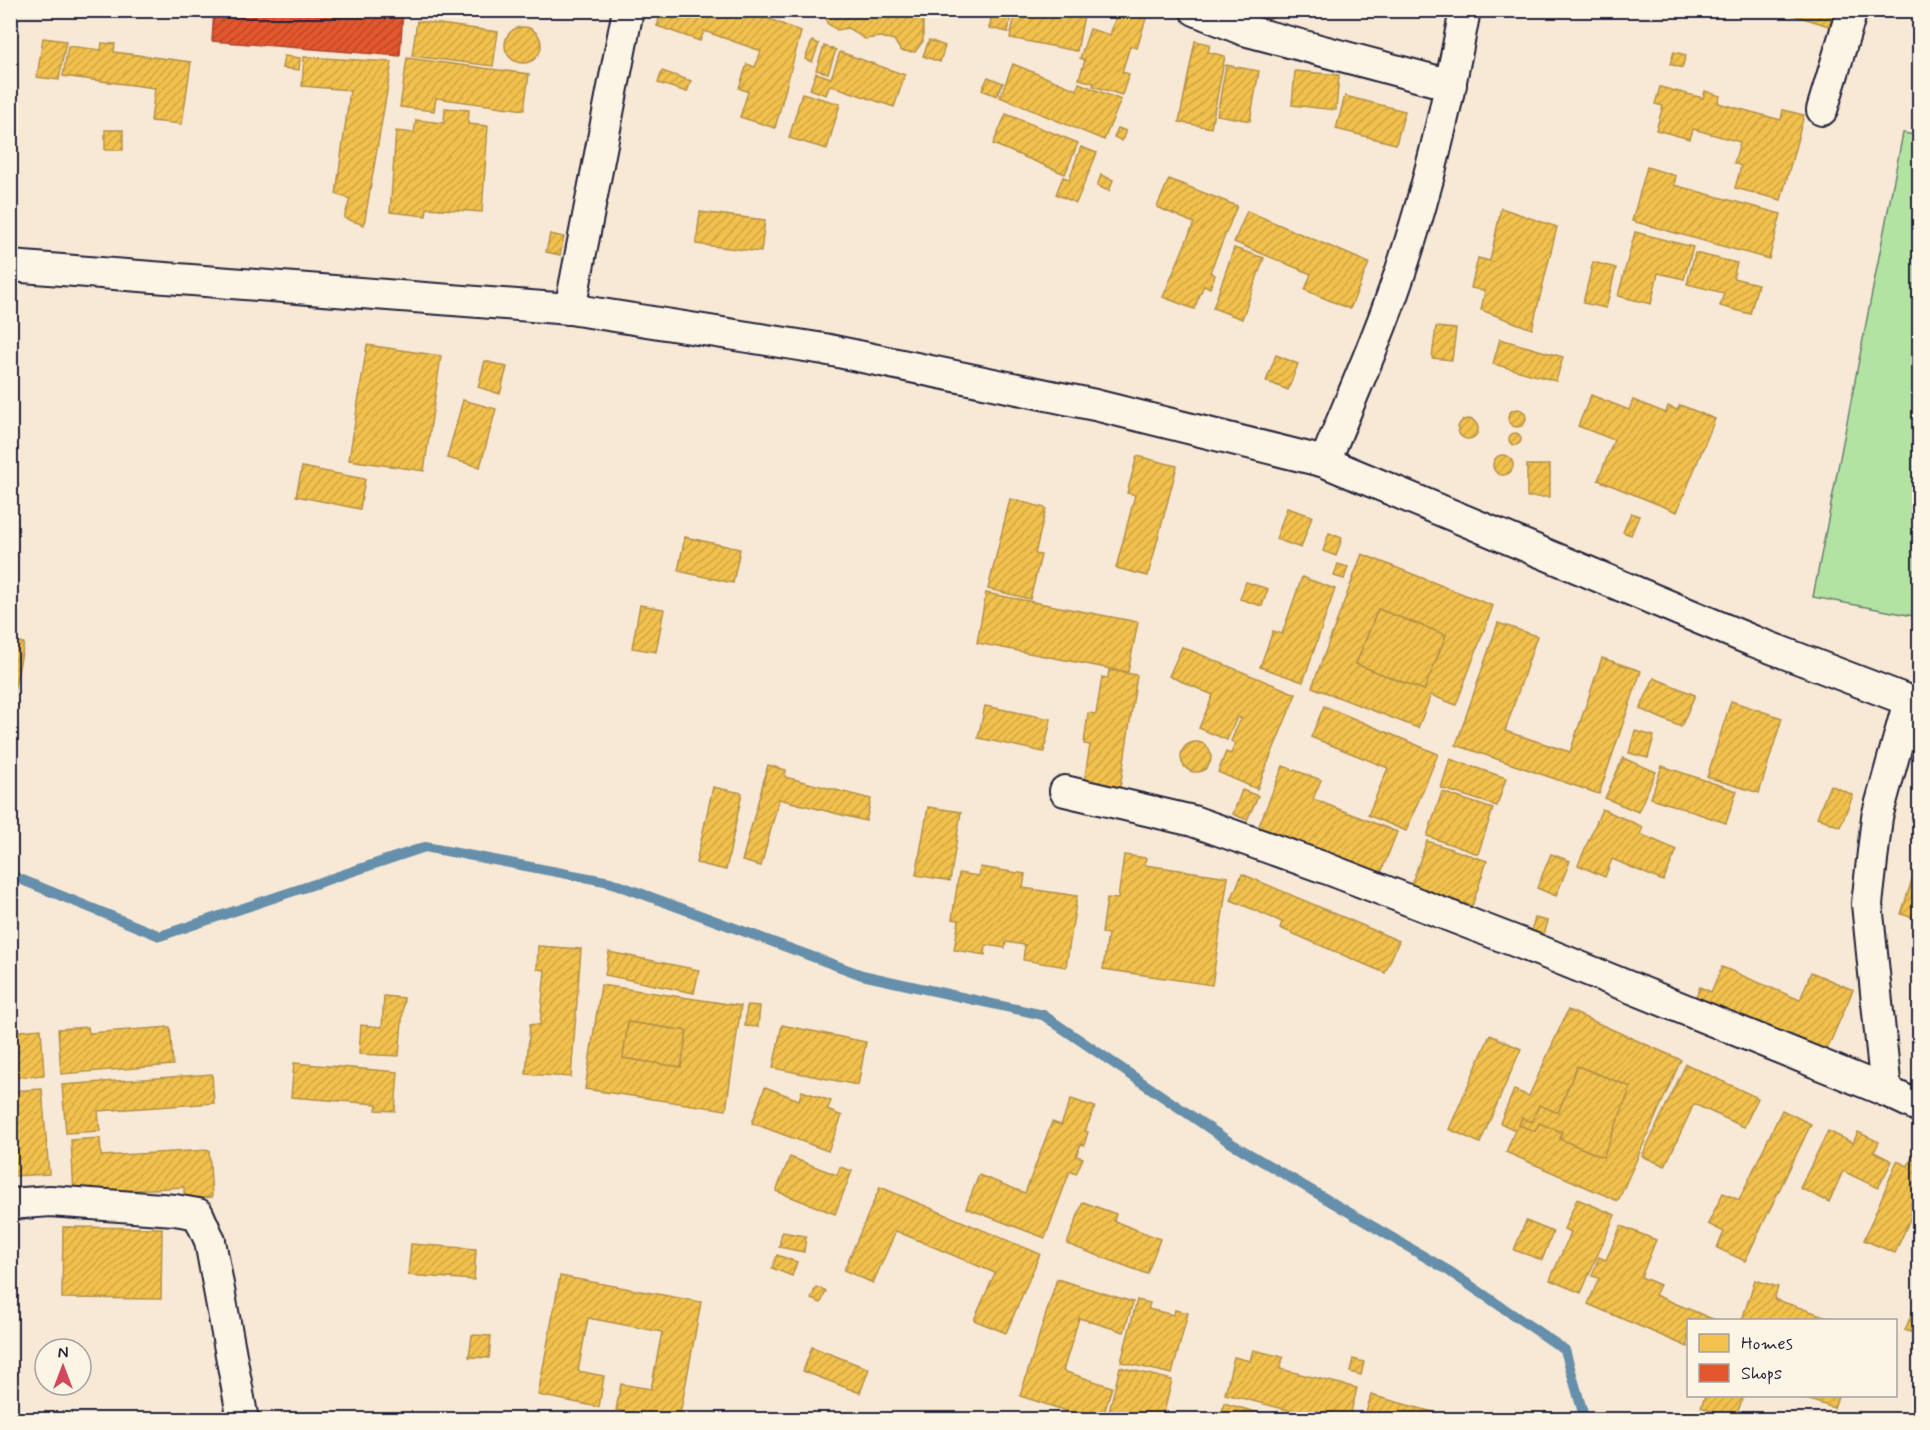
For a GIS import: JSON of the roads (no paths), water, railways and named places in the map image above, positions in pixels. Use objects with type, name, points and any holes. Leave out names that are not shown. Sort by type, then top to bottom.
[{"type":"street","points":[[570,309],[628,10]]},
{"type":"street","points":[[1195,10],[1244,30],[1451,85]]},
{"type":"street","points":[[1325,462],[1393,292],[1425,191],[1451,85],[1465,10]]},
{"type":"street","points":[[1822,110],[1852,10]]},
{"type":"street","points":[[10,266],[570,309],[836,352],[1095,405],[1325,462],[1753,641],[1915,703],[1877,817],[1867,904],[1886,1091]]},
{"type":"street","points":[[1065,791],[1193,821],[1328,869],[1543,952],[1886,1091],[1920,1107]]},
{"type":"street","points":[[10,1204],[50,1201],[176,1210],[198,1214],[210,1241],[243,1419]]},
{"type":"waterway","points":[[10,875],[160,936],[425,847],[610,882],[862,975],[1043,1015],[1231,1143],[1449,1271],[1565,1350],[1585,1420]]}]
